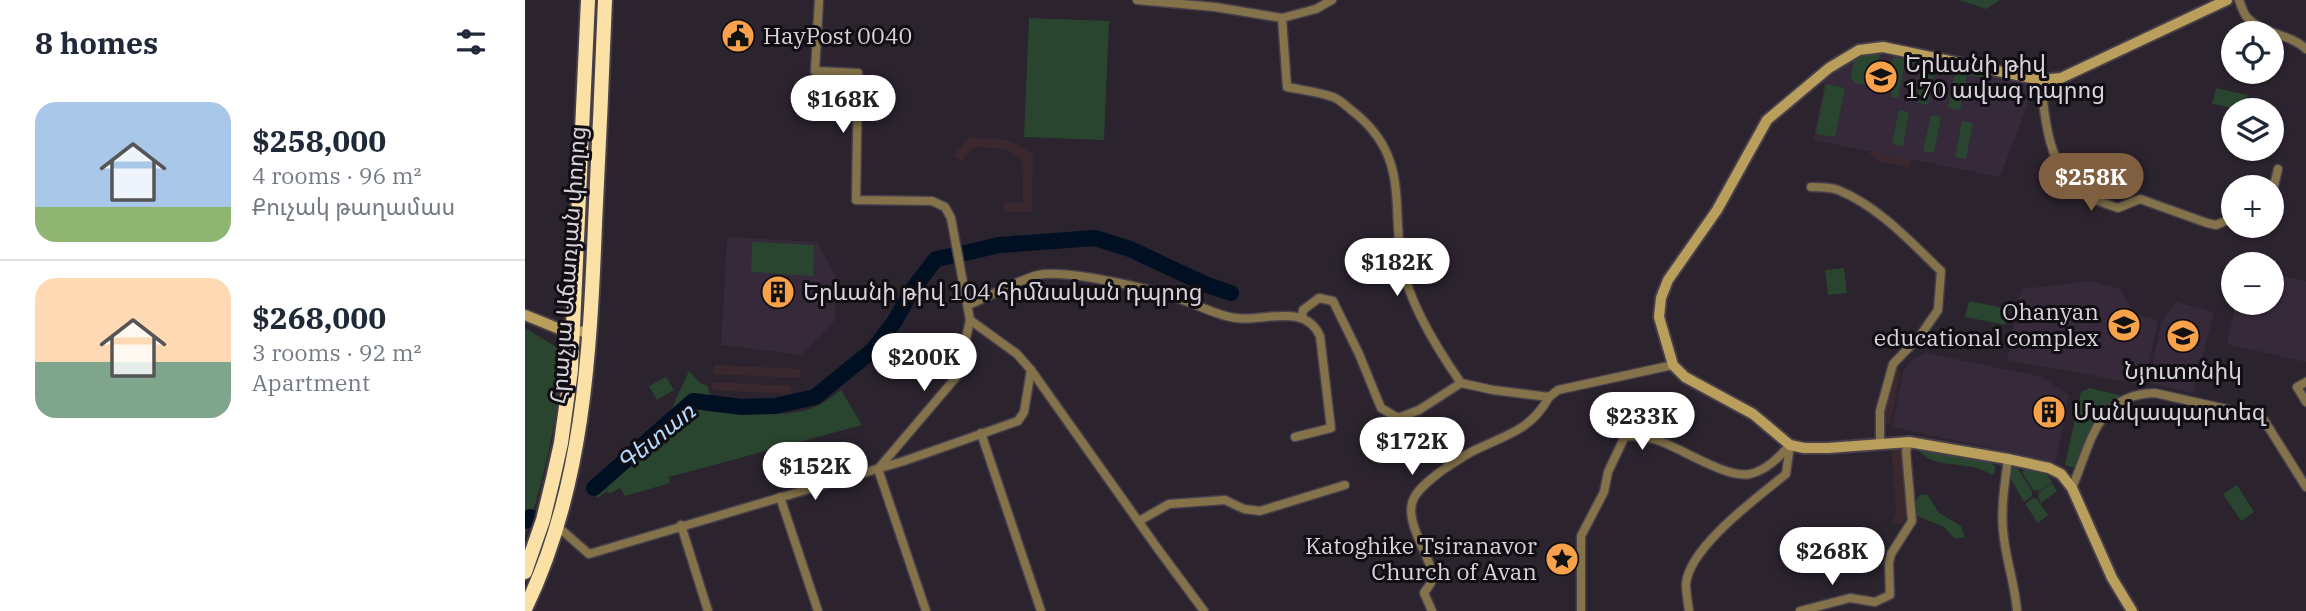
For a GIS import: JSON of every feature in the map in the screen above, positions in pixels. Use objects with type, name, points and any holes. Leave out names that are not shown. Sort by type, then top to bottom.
[{"type":"highway","name":"Հրաչյա Աճառյան փողոց","points":[[525,572],[543,520],[561,443],[573,330],[588,0]]},
{"type":"highway","name":"Հրաչյա Աճառյան փողոց","points":[[525,609],[557,526],[583,408],[590,332],[605,0]]},
{"type":"street","points":[[819,0],[815,71],[858,73],[856,200],[932,201],[945,207],[951,219],[970,320],[958,375],[878,469]]},
{"type":"street","points":[[1137,0],[1215,7],[1282,18],[1316,9],[1332,0]]},
{"type":"street","points":[[2132,611],[2112,578],[2072,488],[2061,474],[2049,468],[2008,459],[1909,442],[1828,448],[1790,445],[1753,414],[1685,377],[1672,365],[1660,317],[1661,298],[1668,280],[1717,210],[1767,120],[1829,68],[1859,50],[1883,47],[2041,80],[2061,78],[2227,0]]},
{"type":"street","points":[[2239,0],[2247,17],[2264,29],[2299,42],[2306,49]]},
{"type":"street","points":[[1282,18],[1287,87],[1336,97],[1365,121],[1387,151],[1397,188],[1402,264],[1410,292],[1437,346],[1461,383]]},
{"type":"street","points":[[2041,80],[2049,141],[2069,178],[2081,192],[2118,208],[2140,199],[2207,223],[2221,223]]},
{"type":"street","points":[[2276,175],[2277,169]]},
{"type":"street","points":[[1811,187],[1836,189],[1868,207],[1905,236],[1941,271],[1937,310],[1920,336],[1893,364],[1880,411],[1880,443]]},
{"type":"street","points":[[968,305],[1038,275],[1069,276],[1157,291],[1237,318],[1269,315],[1302,318],[1316,328],[1320,336],[1331,428],[1295,437]]},
{"type":"street","points":[[1302,318],[1303,310],[1319,298],[1333,301],[1381,408],[1398,418],[1419,410],[1461,383],[1549,397]]},
{"type":"street","points":[[525,315],[562,330],[590,332]]},
{"type":"street","points":[[970,320],[1017,354],[1031,370],[1204,611]]},
{"type":"street","points":[[1432,611],[1424,593],[1432,579],[1411,515],[1412,501],[1431,478],[1462,457],[1525,427],[1558,390],[1672,365]]},
{"type":"street","points":[[557,526],[589,554],[878,469],[1022,418],[1031,370]]},
{"type":"street","points":[[2306,382],[2297,387],[2306,402]]},
{"type":"street","points":[[2072,488],[2095,429],[2106,413],[2123,400],[2144,393],[2155,393],[2253,415],[2264,420],[2306,487]]},
{"type":"street","points":[[981,433],[1041,611]]},
{"type":"street","points":[[1581,611],[1581,536],[1604,492],[1608,472],[1625,436],[1655,440],[1702,462],[1740,474],[1750,474],[1770,464],[1790,445]]},
{"type":"street","points":[[1800,611],[1850,598],[1875,602],[1890,595],[1891,554],[1912,521],[1906,451],[1909,442]]},
{"type":"street","points":[[1689,611],[1686,583],[1696,556],[1735,516],[1786,474],[1790,445]]},
{"type":"street","points":[[2008,459],[2003,529],[2015,586],[2017,611]]},
{"type":"street","points":[[878,469],[926,611]]},
{"type":"street","points":[[1139,522],[1169,503],[1225,500],[1244,509],[1260,512],[1345,485]]},
{"type":"street","points":[[780,497],[818,611]]},
{"type":"street","points":[[681,525],[705,610]]},
{"type":"shaded area","points":[[1864,49],[2035,84],[2000,177],[1813,140],[1825,81]]},
{"type":"shaded area","points":[[970,137],[1009,140],[1033,154],[1032,212],[1004,212],[1004,203],[1023,203],[1022,159],[1006,149],[974,147],[961,161],[954,155]]},
{"type":"shaded area","points":[[1872,147],[1912,155],[1910,168],[1878,161],[1870,154]]},
{"type":"shaded area","points":[[727,237],[817,242],[835,274],[835,320],[802,355],[721,345]]},
{"type":"shaded area","points":[[2284,276],[2306,281],[2306,362],[2227,344],[2233,315],[2284,315]]},
{"type":"shaded area","points":[[2091,281],[2120,289],[2135,314],[2158,320],[2144,385],[2007,360],[2021,289]]},
{"type":"shaded area","points":[[2176,302],[2214,312],[2193,393],[2148,383],[2162,321]]},
{"type":"shaded area","points":[[1926,353],[2042,377],[2069,395],[2056,462],[1892,427],[1903,371],[1912,360]]},
{"type":"shaded area","points":[[714,365],[801,369],[800,378],[714,374]]},
{"type":"shaded area","points":[[1895,369],[1901,370],[1890,425],[1883,424]]},
{"type":"shaded area","points":[[712,382],[791,386],[791,394],[712,390]]},
{"type":"shaded area","points":[[1891,450],[1901,450],[1907,515],[1902,525],[1893,522],[1896,513]]},
{"type":"green space","points":[[1959,0],[2000,0],[1986,9]]},
{"type":"green space","points":[[1029,18],[1109,21],[1104,140],[1024,137]]},
{"type":"green space","points":[[1868,52],[1880,54],[1876,75],[1869,74],[1867,85],[1854,83],[1851,77],[1854,61]]},
{"type":"green space","points":[[1893,57],[1986,78],[1967,75],[1960,110],[1948,108],[1955,72],[1936,68],[1928,105],[1916,102],[1923,66],[1905,62],[1898,98],[1891,97],[1892,90],[1887,88]]},
{"type":"green space","points":[[1826,84],[1845,88],[1835,137],[1816,134]]},
{"type":"green space","points":[[2216,88],[2247,95],[2246,98],[2221,98],[2221,106],[2212,104]]},
{"type":"green space","points":[[1899,110],[1909,112],[1903,146],[1892,144]]},
{"type":"green space","points":[[1931,115],[1941,117],[1934,153],[1923,151]]},
{"type":"green space","points":[[1962,121],[1973,123],[1966,159],[1955,157]]},
{"type":"green space","points":[[752,242],[814,245],[813,276],[751,272]]},
{"type":"green space","points":[[1844,268],[1847,293],[1828,295],[1825,270]]},
{"type":"green space","points":[[1969,301],[2009,309],[2005,325],[1965,317]]},
{"type":"green space","points":[[525,328],[561,350],[558,395],[550,444],[525,536]]},
{"type":"green space","points":[[689,371],[701,384],[707,385],[713,406],[751,413],[779,414],[806,410],[823,403],[841,390],[862,425],[669,477],[670,483],[625,496],[620,488],[597,498],[589,486],[667,419]]},
{"type":"green space","points":[[666,377],[674,390],[657,400],[649,386]]},
{"type":"green space","points":[[2089,388],[2119,395],[2119,398],[2097,419],[2075,468],[2065,465],[2081,392]]},
{"type":"green space","points":[[1920,448],[1989,461],[1995,467],[1995,472],[1993,475],[1973,467],[1935,461],[1924,456],[1919,451]]},
{"type":"green space","points":[[2015,467],[2032,491],[2032,496],[2024,502],[2008,474],[2009,469]]},
{"type":"green space","points":[[2042,468],[2052,482],[2039,491],[2033,490],[2022,472],[2026,469],[2030,471]]},
{"type":"green space","points":[[2052,483],[2057,491],[2041,503],[2039,492]]},
{"type":"green space","points":[[2237,485],[2254,512],[2241,521],[2223,494]]},
{"type":"green space","points":[[1927,494],[1939,513],[1961,526],[1965,537],[1955,539],[1944,527],[1917,516],[1917,500],[1920,495]]},
{"type":"green space","points":[[2033,498],[2037,499],[2048,515],[2038,523],[2025,504]]},
{"type":"waterway","name":"Գետառ","points":[[965,253],[999,245],[1095,238],[1130,249],[1207,285],[1231,293]]},
{"type":"waterway","name":"Գետառ","points":[[594,488],[693,401],[742,407],[775,406],[815,397],[873,350],[936,259],[951,256]]},
{"type":"waterway","name":"Գետառ","points":[[525,521],[530,517]]},
{"type":"place","name":"HayPost 0040","points":[[738,36]]},
{"type":"place","name":"Երևանի թիվ 170 ավագ դպրոց","points":[[1881,77]]},
{"type":"place","name":"Երևանի թիվ 104 հիմնական դպրոց","points":[[778,292]]},
{"type":"place","name":"Ohanyan educational complex","points":[[2124,325]]},
{"type":"place","name":"Նյուտոնիկ","points":[[2183,336]]},
{"type":"place","name":"Մանկապարտեզ","points":[[2049,412]]},
{"type":"place","name":"Katoghike Tsiranavor Church of Avan","points":[[1562,559]]}]
